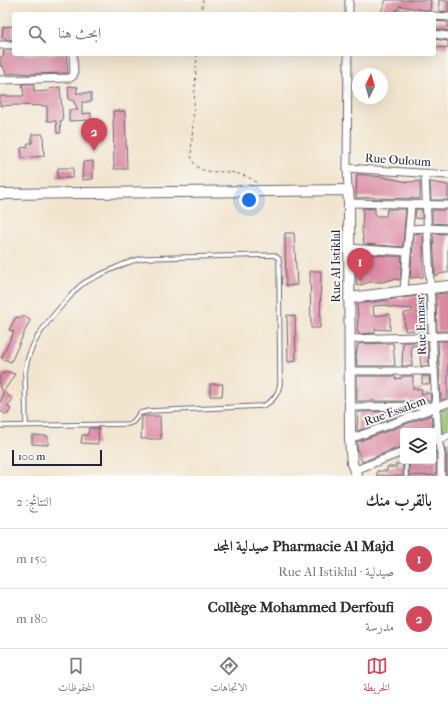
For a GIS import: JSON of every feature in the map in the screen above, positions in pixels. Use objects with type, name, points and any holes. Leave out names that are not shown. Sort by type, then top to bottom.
[{"type":"street","points":[[349,0],[349,12]]},
{"type":"street","points":[[436,16],[448,17]]},
{"type":"street","points":[[436,34],[448,36]]},
{"type":"street","points":[[0,45],[12,45]]},
{"type":"street","points":[[0,80],[70,78],[74,74],[73,56]]},
{"type":"street","name":"Rue Al Istiklal","points":[[348,56],[347,168],[349,203],[350,439],[352,463],[356,473]]},
{"type":"street","name":"Rue Ouloum","points":[[347,168],[448,175]]},
{"type":"street","name":"Rue Ennasr","points":[[425,173],[436,428]]},
{"type":"street","points":[[0,194],[348,190]]},
{"type":"street","points":[[349,203],[448,205]]},
{"type":"street","points":[[404,291],[411,204]]},
{"type":"street","points":[[409,229],[448,229]]},
{"type":"street","points":[[348,248],[407,252]]},
{"type":"street","points":[[349,298],[448,286]]},
{"type":"street","points":[[350,339],[448,336]]},
{"type":"street","points":[[350,371],[434,371]]},
{"type":"street","name":"Rue Essalem","points":[[350,439],[448,403]]},
{"type":"street","points":[[350,407],[436,407]]},
{"type":"street","points":[[436,440],[448,436]]},
{"type":"street","name":"Rue Ennasr","points":[[436,440],[441,454],[441,476]]},
{"type":"street","points":[[356,473],[400,453]]},
{"type":"lane","points":[[0,426],[128,424],[132,422],[140,413],[145,412],[262,406],[270,403],[279,391],[280,384],[279,259],[274,255],[145,258],[124,264],[88,281],[79,287],[59,308],[39,333],[29,352],[24,373],[26,425]]},
{"type":"lane","points":[[406,464],[406,476]]},
{"type":"path","points":[[201,12],[203,0]]},
{"type":"path","points":[[197,56],[191,155],[192,161],[197,167],[203,170],[243,175],[257,183]]},
{"type":"green space","points":[[448,408],[448,432],[443,434],[441,411]]},
{"type":"building","points":[[386,0],[431,0],[430,11],[399,6],[399,9],[395,12],[381,12]]},
{"type":"building","points":[[439,0],[448,0],[448,12],[439,11]]},
{"type":"building","points":[[436,21],[448,22],[448,31],[436,29]]},
{"type":"building","points":[[12,26],[12,40],[2,38],[3,27]]},
{"type":"building","points":[[436,39],[448,41],[448,48],[436,47]]},
{"type":"building","points":[[4,50],[12,50],[12,56],[66,56],[68,73],[6,74],[3,66],[0,66],[0,57],[3,57]]},
{"type":"building","points":[[22,84],[34,84],[34,92],[48,91],[49,89],[60,87],[63,121],[60,121],[61,133],[57,133],[56,121],[47,121],[47,106],[0,106],[0,96],[24,96]]},
{"type":"building","points":[[68,86],[78,87],[76,93],[91,93],[91,102],[82,102],[82,114],[91,113],[91,120],[69,121],[69,110],[78,110],[73,100],[69,100]]},
{"type":"building","points":[[113,111],[125,111],[127,169],[114,169]]},
{"type":"building","points":[[32,134],[43,134],[44,156],[22,158],[21,148],[27,147],[28,143],[32,143]]},
{"type":"building","points":[[93,161],[93,179],[82,180],[83,162]]},
{"type":"building","points":[[58,168],[73,168],[73,178],[57,178]]},
{"type":"building","points":[[357,174],[408,182],[420,181],[420,199],[373,197],[356,198]]},
{"type":"building","points":[[430,182],[448,185],[448,200],[431,200]]},
{"type":"building","points":[[363,208],[375,209],[375,216],[386,216],[387,209],[406,209],[403,247],[364,244],[362,231]]},
{"type":"building","points":[[416,209],[422,209],[422,219],[415,218]]},
{"type":"building","points":[[432,210],[448,210],[448,224],[432,223]]},
{"type":"building","points":[[285,233],[294,233],[297,285],[286,286]]},
{"type":"building","points":[[423,233],[423,277],[410,278],[414,234]]},
{"type":"building","points":[[433,233],[448,234],[448,273],[435,276]]},
{"type":"building","points":[[365,254],[402,257],[400,280],[394,279],[382,282],[370,282],[357,286],[356,267],[365,262]]},
{"type":"building","points":[[310,271],[321,271],[320,328],[311,328]]},
{"type":"building","points":[[448,293],[448,331],[437,331],[436,294]]},
{"type":"building","points":[[426,295],[427,331],[405,331],[404,313],[412,312],[412,309],[388,307],[387,305],[373,306],[374,316],[390,314],[390,330],[375,329],[375,333],[359,334],[359,332],[357,332],[357,304]]},
{"type":"building","points":[[287,315],[295,316],[296,361],[288,362]]},
{"type":"building","points":[[24,316],[30,320],[11,362],[1,358],[14,332],[9,330],[16,317],[22,318]]},
{"type":"building","points":[[438,341],[448,341],[448,397],[441,400]]},
{"type":"building","points":[[403,342],[428,342],[429,366],[421,366],[419,345],[411,346],[412,366],[402,366]]},
{"type":"building","points":[[393,343],[395,366],[357,366],[356,355],[358,344]]},
{"type":"building","points":[[6,371],[15,374],[4,391],[0,389],[0,377],[2,373],[4,374]]},
{"type":"building","points":[[357,376],[395,376],[395,379],[402,378],[402,376],[413,376],[413,389],[422,389],[421,394],[430,393],[431,401],[357,401]]},
{"type":"building","points":[[422,376],[429,376],[430,384],[422,384]]},
{"type":"building","points":[[210,384],[223,384],[222,396],[210,396]]},
{"type":"building","points":[[4,392],[13,399],[8,406],[11,409],[7,415],[0,411],[0,402]]},
{"type":"building","points":[[358,412],[408,412],[357,431]]},
{"type":"building","points":[[431,415],[433,428],[400,428],[400,447],[362,462],[358,452],[357,442]]},
{"type":"building","points":[[142,416],[160,416],[161,439],[141,439]]},
{"type":"building","points":[[89,428],[99,428],[98,444],[81,443],[82,435],[88,435]]},
{"type":"building","points":[[32,435],[48,436],[48,445],[32,444]]},
{"type":"building","points":[[448,447],[448,475],[446,475],[445,448]]},
{"type":"building","points":[[396,464],[403,464],[403,476],[377,476],[377,471],[387,471],[387,467],[396,467]]},
{"type":"building","points":[[409,464],[436,464],[436,475],[409,476]]},
{"type":"place","name":"Collège Mohammed Derfoufi","points":[[94,151]]},
{"type":"place","name":"Pharmacie Al Majd صيدلية المجد","points":[[360,281]]}]
